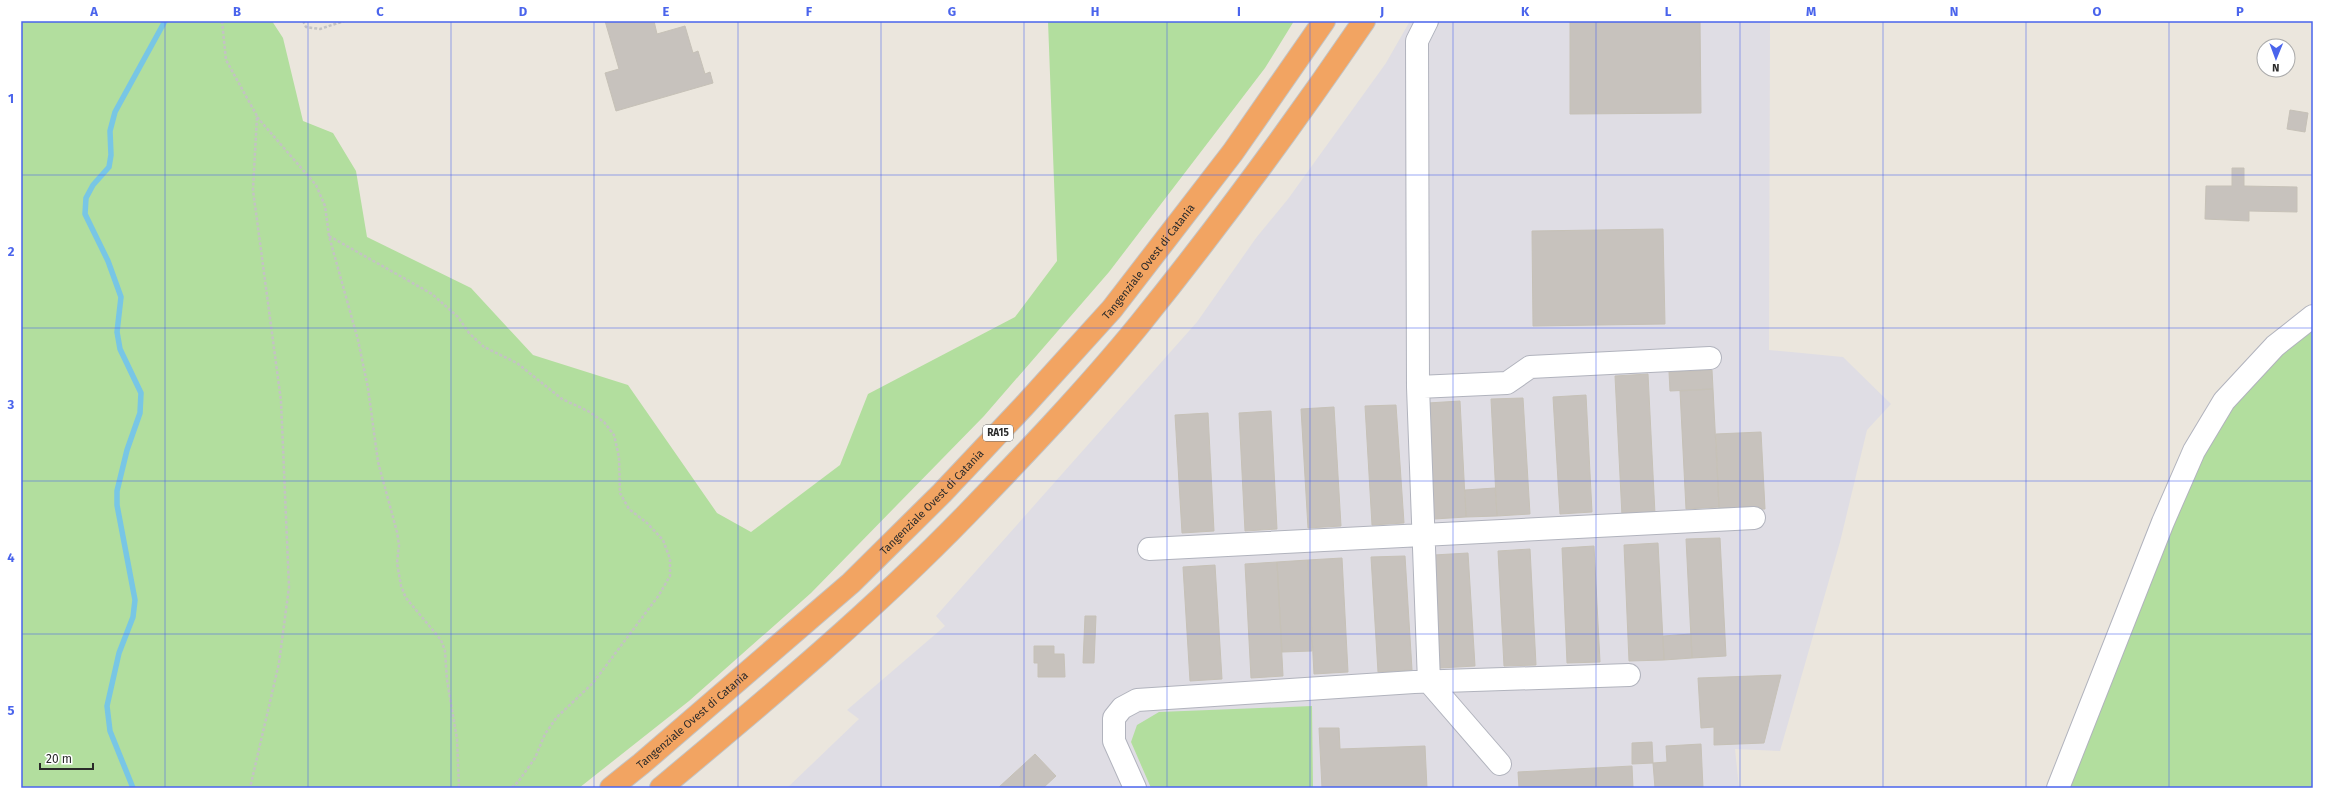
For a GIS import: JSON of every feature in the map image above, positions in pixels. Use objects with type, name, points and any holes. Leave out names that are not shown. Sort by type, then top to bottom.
[{"type":"highway","name":"Tangenziale Ovest di Catania","points":[[611,788],[684,728],[852,583],[942,493],[1024,406],[1112,309],[1233,152],[1324,21]]},
{"type":"highway","name":"RA15","points":[[660,788],[781,687],[871,606],[964,516],[1048,427],[1137,327],[1260,169],[1364,21]]},
{"type":"street","points":[[1427,21],[1416,41],[1418,387],[1429,682],[1500,764]]},
{"type":"street","points":[[2058,788],[2160,530],[2194,451],[2224,401],[2274,346],[2313,316]]},
{"type":"street","points":[[1418,387],[1507,383],[1530,367],[1710,358]]},
{"type":"street","points":[[1149,549],[1754,518]]},
{"type":"street","points":[[1135,788],[1114,741],[1114,718],[1122,708],[1137,700],[1429,682],[1629,675]]},
{"type":"path","points":[[222,21],[226,60],[257,116],[316,185],[325,206],[329,236],[358,340],[368,388],[378,462],[398,539],[397,563],[401,586],[406,598],[441,640],[445,651],[447,680],[457,738],[459,788]]},
{"type":"path","points":[[303,21],[306,27],[320,29],[344,21]]},
{"type":"path","points":[[250,788],[279,662],[289,587],[281,401],[254,190],[257,116]]},
{"type":"path","points":[[329,236],[432,294],[458,317],[469,333],[484,347],[516,363],[562,399],[588,411],[604,422],[614,435],[619,457],[620,493],[629,509],[647,522],[663,540],[670,558],[670,576],[659,595],[593,683],[557,717],[545,734],[535,758],[518,782],[511,788]]},
{"type":"shaded area","points":[[1410,21],[1770,21],[1769,350],[1843,357],[1891,404],[1867,430],[1840,542],[1780,751],[1735,749],[1739,788],[1313,788],[1312,706],[1131,742],[1151,788],[787,788],[859,719],[847,710],[945,626],[936,616],[1197,322],[1256,238],[1288,199],[1386,63]]},
{"type":"green space","points":[[21,21],[272,21],[283,38],[303,121],[333,133],[356,171],[367,237],[471,288],[533,355],[628,385],[717,513],[751,532],[840,465],[868,394],[1015,317],[1057,261],[1048,21],[1294,21],[1265,68],[1109,272],[984,416],[811,593],[689,701],[579,788],[21,788]]},
{"type":"green space","points":[[2313,326],[2313,788],[2068,788],[2187,483],[2214,429],[2260,372]]},
{"type":"green space","points":[[1312,706],[1313,788],[1151,788],[1131,742],[1137,725],[1159,712]]},
{"type":"building","points":[[605,21],[654,21],[657,34],[685,26],[693,53],[698,51],[705,74],[710,72],[713,83],[616,111],[605,73],[619,69]]},
{"type":"building","points":[[1570,21],[1700,21],[1701,113],[1570,114]]},
{"type":"building","points":[[2290,110],[2308,113],[2305,132],[2287,129]]},
{"type":"building","points":[[2232,168],[2244,168],[2244,186],[2297,187],[2297,212],[2249,211],[2249,221],[2205,219],[2206,186],[2232,186]]},
{"type":"building","points":[[1663,229],[1665,324],[1533,326],[1532,231]]},
{"type":"building","points":[[1712,370],[1713,389],[1670,391],[1669,372]]},
{"type":"building","points":[[1648,374],[1655,514],[1622,516],[1615,376]]},
{"type":"building","points":[[1713,389],[1719,507],[1686,509],[1680,391]]},
{"type":"building","points":[[1586,395],[1592,512],[1560,514],[1553,397]]},
{"type":"building","points":[[1523,398],[1530,514],[1497,516],[1491,399]]},
{"type":"building","points":[[1460,401],[1466,517],[1434,519],[1428,403]]},
{"type":"building","points":[[1396,405],[1404,523],[1372,525],[1365,406]]},
{"type":"building","points":[[1334,407],[1341,526],[1308,528],[1301,409]]},
{"type":"building","points":[[1271,411],[1277,529],[1245,531],[1239,413]]},
{"type":"building","points":[[1208,413],[1214,531],[1182,533],[1175,415]]},
{"type":"building","points":[[1761,432],[1765,509],[1719,511],[1716,434]]},
{"type":"building","points":[[1495,488],[1497,516],[1466,517],[1465,490]]},
{"type":"building","points":[[1720,538],[1726,656],[1692,658],[1686,539]]},
{"type":"building","points":[[1658,543],[1664,660],[1629,661],[1624,545]]},
{"type":"building","points":[[1594,546],[1600,662],[1567,663],[1562,548]]},
{"type":"building","points":[[1530,549],[1536,665],[1504,666],[1498,551]]},
{"type":"building","points":[[1468,553],[1475,666],[1440,668],[1434,555]]},
{"type":"building","points":[[1405,556],[1412,670],[1378,672],[1371,557]]},
{"type":"building","points":[[1342,558],[1348,672],[1314,674],[1308,560]]},
{"type":"building","points":[[1308,560],[1312,651],[1282,652],[1277,562]]},
{"type":"building","points":[[1277,562],[1283,676],[1251,678],[1245,564]]},
{"type":"building","points":[[1215,565],[1222,679],[1190,681],[1183,567]]},
{"type":"building","points":[[1085,616],[1096,616],[1094,663],[1083,663]]},
{"type":"building","points":[[1691,634],[1692,658],[1664,660],[1663,636]]},
{"type":"building","points":[[1034,646],[1054,646],[1054,654],[1064,654],[1065,677],[1038,677],[1038,663],[1034,663]]},
{"type":"building","points":[[1781,675],[1764,743],[1714,745],[1714,727],[1701,728],[1698,678]]},
{"type":"building","points":[[1319,728],[1339,728],[1340,749],[1425,746],[1427,788],[1322,788]]},
{"type":"building","points":[[1652,742],[1653,763],[1632,764],[1632,743]]},
{"type":"building","points":[[1701,744],[1703,788],[1655,788],[1653,763],[1667,762],[1666,746]]},
{"type":"building","points":[[1035,754],[1056,776],[1043,788],[998,788]]},
{"type":"building","points":[[1632,766],[1633,788],[1519,788],[1518,772]]},
{"type":"waterway","points":[[133,788],[110,731],[107,706],[119,653],[133,617],[135,600],[117,505],[117,491],[127,450],[140,413],[141,393],[120,349],[117,332],[121,297],[108,261],[85,214],[86,198],[93,185],[109,167],[111,155],[110,131],[115,112],[165,21]]}]
